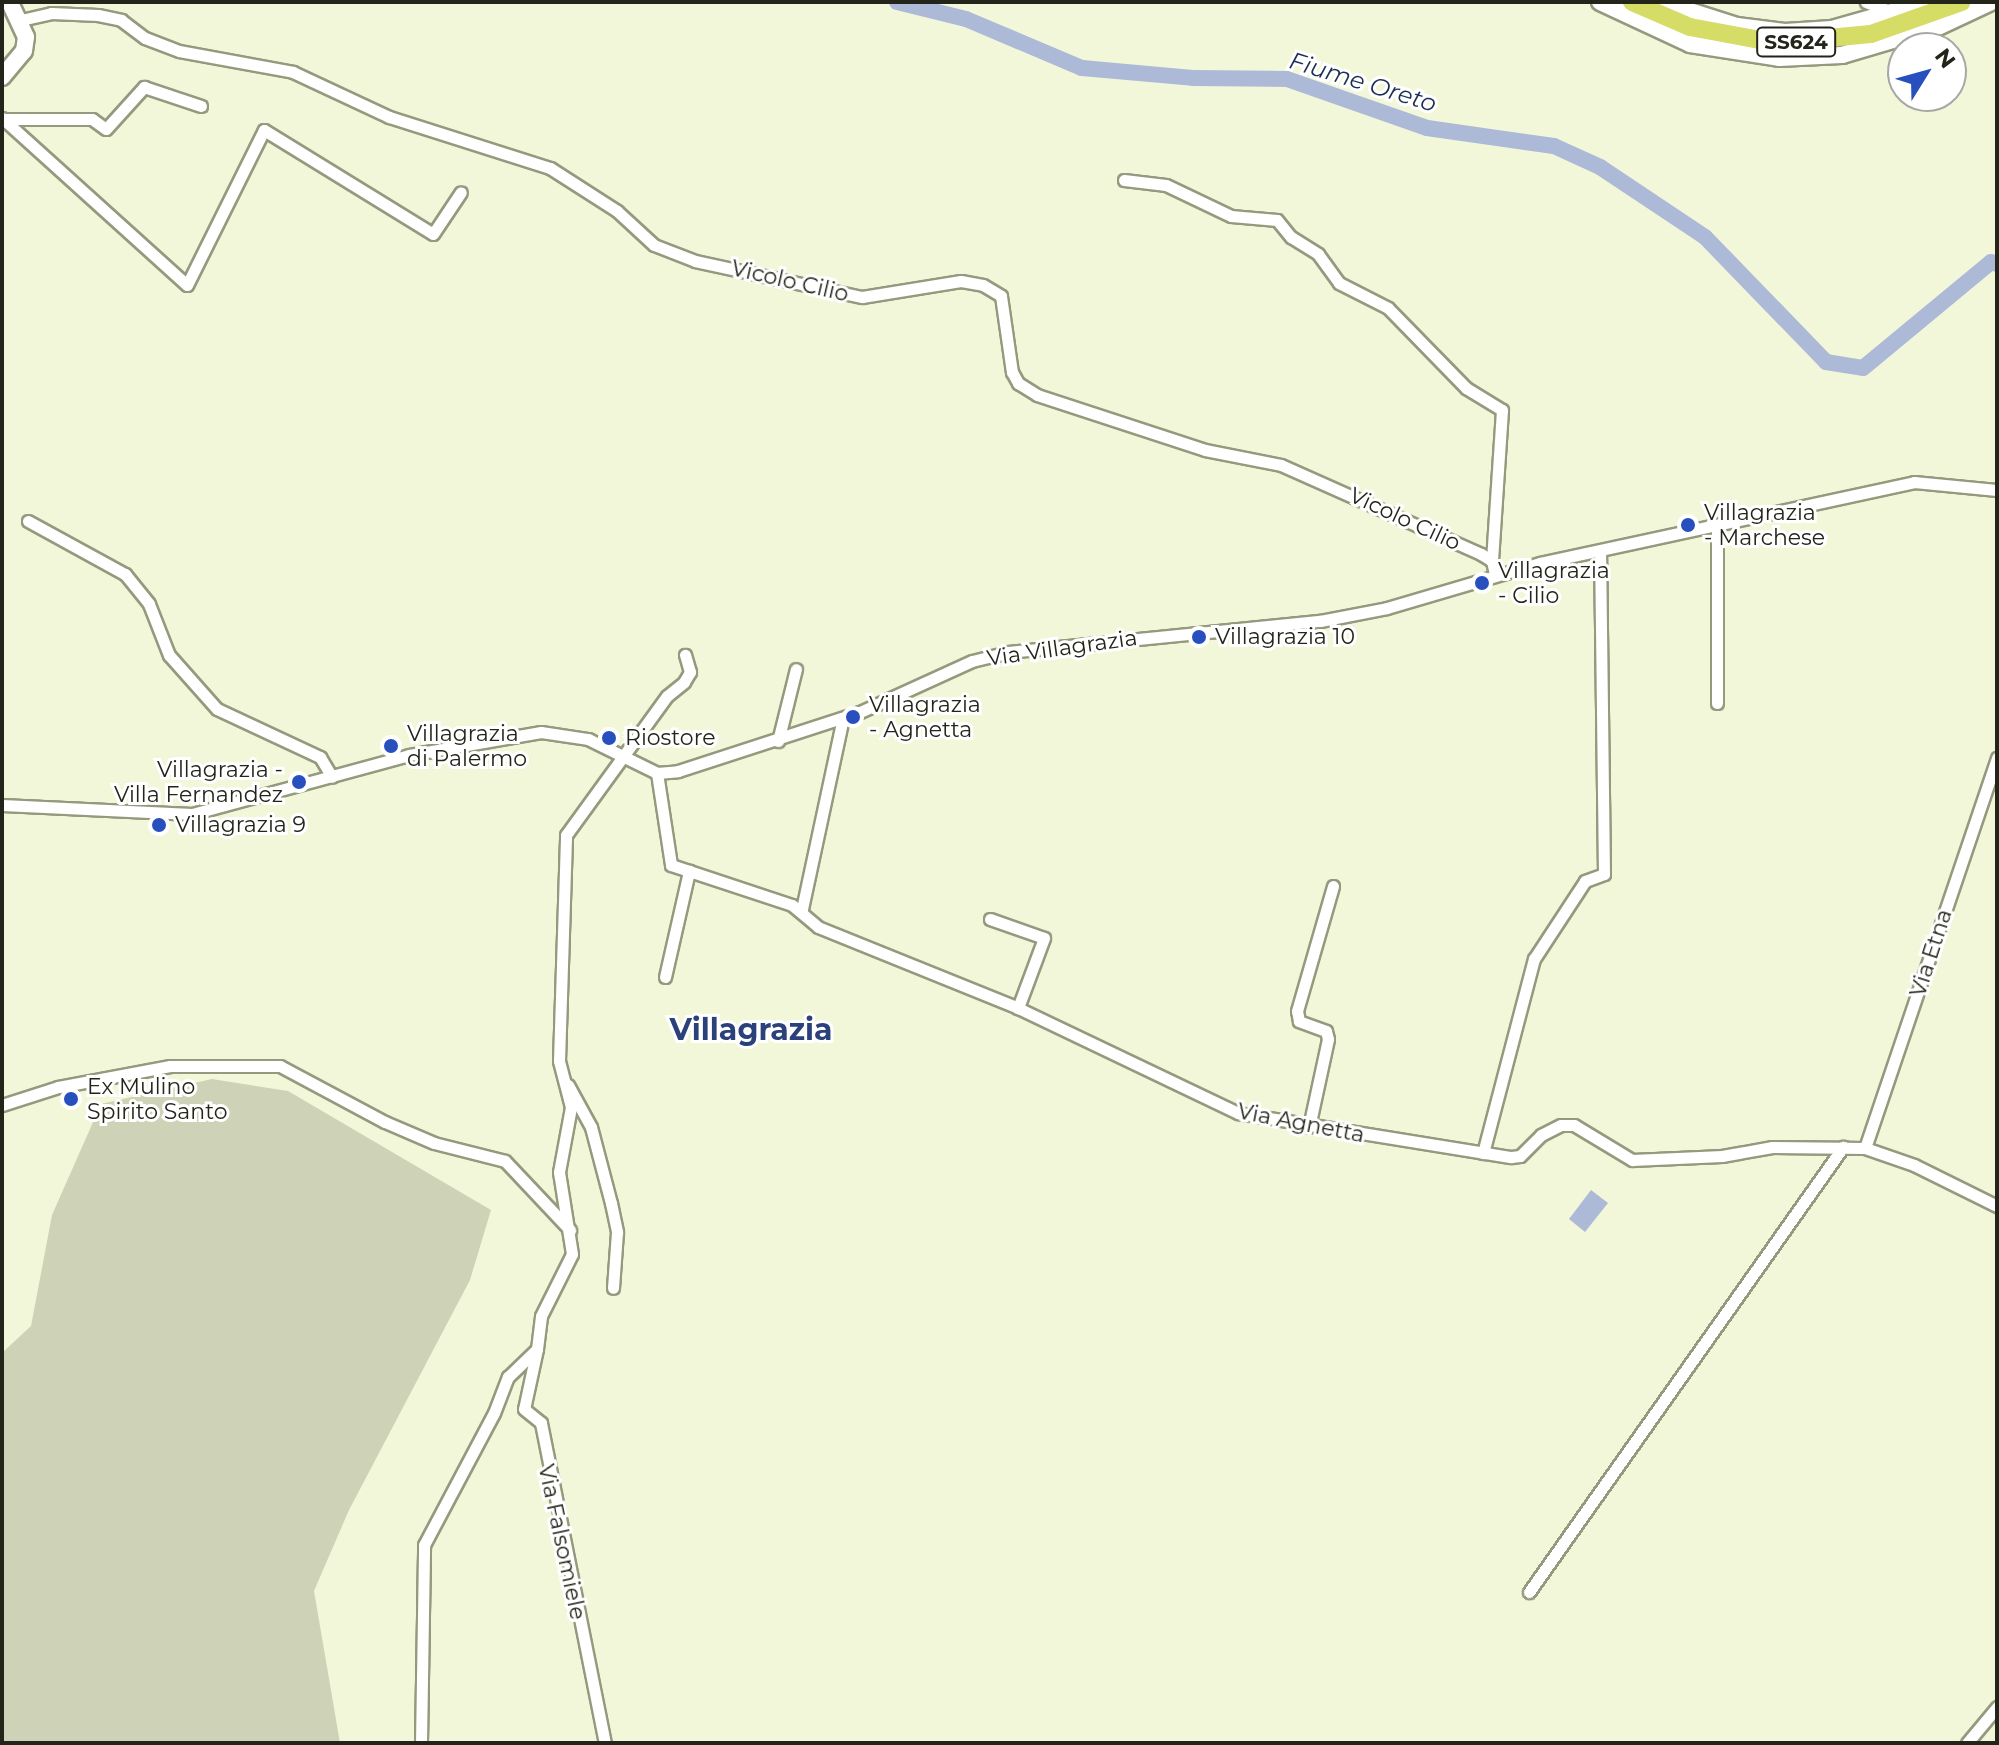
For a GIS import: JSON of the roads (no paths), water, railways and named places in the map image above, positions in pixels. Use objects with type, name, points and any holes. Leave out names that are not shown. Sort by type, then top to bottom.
[{"type":"main road","points":[[2,77],[24,51],[21,20],[10,2]]},
{"type":"main road","points":[[1600,2],[1690,44],[1779,58],[1842,55],[1940,26],[1991,2]]},
{"type":"main road","name":"SS624","points":[[1632,2],[1690,27],[1776,43],[1871,34],[1962,2]]},
{"type":"main road","points":[[1662,2],[1737,26],[1785,32],[1832,29],[1927,2]]},
{"type":"street","points":[[1866,2],[1896,13]]},
{"type":"street","name":"Vicolo Cilio","points":[[21,20],[51,13],[98,15],[121,20],[145,38],[179,51],[293,72],[389,117],[550,168],[617,211],[654,245],[695,261],[862,297],[961,281],[983,285],[1001,296],[1012,372],[1018,383],[1037,395],[1205,450],[1281,465],[1492,561]]},
{"type":"street","points":[[3,118],[92,119],[106,129],[144,87],[201,106]]},
{"type":"street","points":[[3,118],[187,285],[264,130],[433,234],[461,192]]},
{"type":"street","points":[[1124,180],[1166,185],[1231,216],[1277,220],[1291,237],[1318,254],[1339,283],[1388,308],[1460,383],[1502,410],[1492,561],[1495,574]]},
{"type":"street","name":"Via Villagrazia","points":[[657,773],[778,741],[843,718],[972,661],[1008,652],[1320,621],[1387,608],[1495,574],[1914,482],[1997,490]]},
{"type":"street","points":[[28,521],[125,574],[149,604],[169,655],[217,709],[320,757],[332,777]]},
{"type":"street","points":[[1717,525],[1717,703]]},
{"type":"street","points":[[1483,1153],[1534,959],[1585,881],[1604,874],[1600,551]]},
{"type":"street","points":[[421,1743],[424,1545],[494,1413],[508,1377],[537,1349],[541,1316],[572,1254],[559,1172],[571,1107],[559,1061],[562,854],[576,819],[667,696],[684,682],[690,672],[685,655]]},
{"type":"street","points":[[778,741],[796,669]]},
{"type":"street","points":[[802,909],[843,718]]},
{"type":"street","points":[[2,805],[192,814],[409,755],[541,732],[577,736],[657,773],[669,860],[689,871],[665,977]]},
{"type":"street","name":"Via Etna","points":[[1865,1148],[1997,758]]},
{"type":"street","name":"Via Agnetta","points":[[689,871],[802,909],[818,927],[1018,1008],[1223,1107],[1309,1127],[1520,1156],[1541,1135],[1561,1125],[1584,1130],[1632,1160],[1722,1156],[1772,1147],[1865,1148],[1914,1165],[1997,1206]]},
{"type":"street","points":[[1309,1127],[1328,1039],[1326,1031],[1299,1021],[1297,1011],[1333,886]]},
{"type":"street","points":[[990,919],[1044,938],[1018,1008]]},
{"type":"street","points":[[2,1105],[58,1087],[170,1066],[280,1066],[385,1122],[434,1143],[505,1161],[570,1231]]},
{"type":"street","points":[[565,1085],[572,1084],[591,1127],[611,1203],[617,1232],[613,1288]]},
{"type":"street","points":[[1529,1592],[1843,1147]]},
{"type":"street","name":"Via Falsomiele","points":[[537,1349],[524,1409],[541,1423],[605,1743]]},
{"type":"street","points":[[1967,1743],[1997,1707]]},
{"type":"water","points":[[1591,1190],[1608,1203],[1585,1232],[1569,1219]]},
{"type":"waterway","name":"Fiume Oreto","points":[[897,2],[966,19],[1082,68],[1193,78],[1287,79],[1427,128],[1554,146],[1600,167],[1705,237],[1826,362],[1863,368],[1991,262],[1997,264]]},
{"type":"place","name":"Villagrazia - Marchese","points":[[1688,525]]},
{"type":"place","name":"Villagrazia - Cilio","points":[[1482,583]]},
{"type":"place","name":"Villagrazia 10","points":[[1199,637]]},
{"type":"place","name":"Villagrazia - Agnetta","points":[[853,717]]},
{"type":"place","name":"Riostore","points":[[609,738]]},
{"type":"place","name":"Villagrazia di Palermo","points":[[391,746]]},
{"type":"place","name":"Villagrazia - Villa Fernandez","points":[[299,782]]},
{"type":"place","name":"Villagrazia 9","points":[[159,825]]},
{"type":"place","name":"Ex Mulino Spirito Santo","points":[[71,1099]]},
{"type":"district","name":"Villagrazia","points":[[751,1030]]}]
